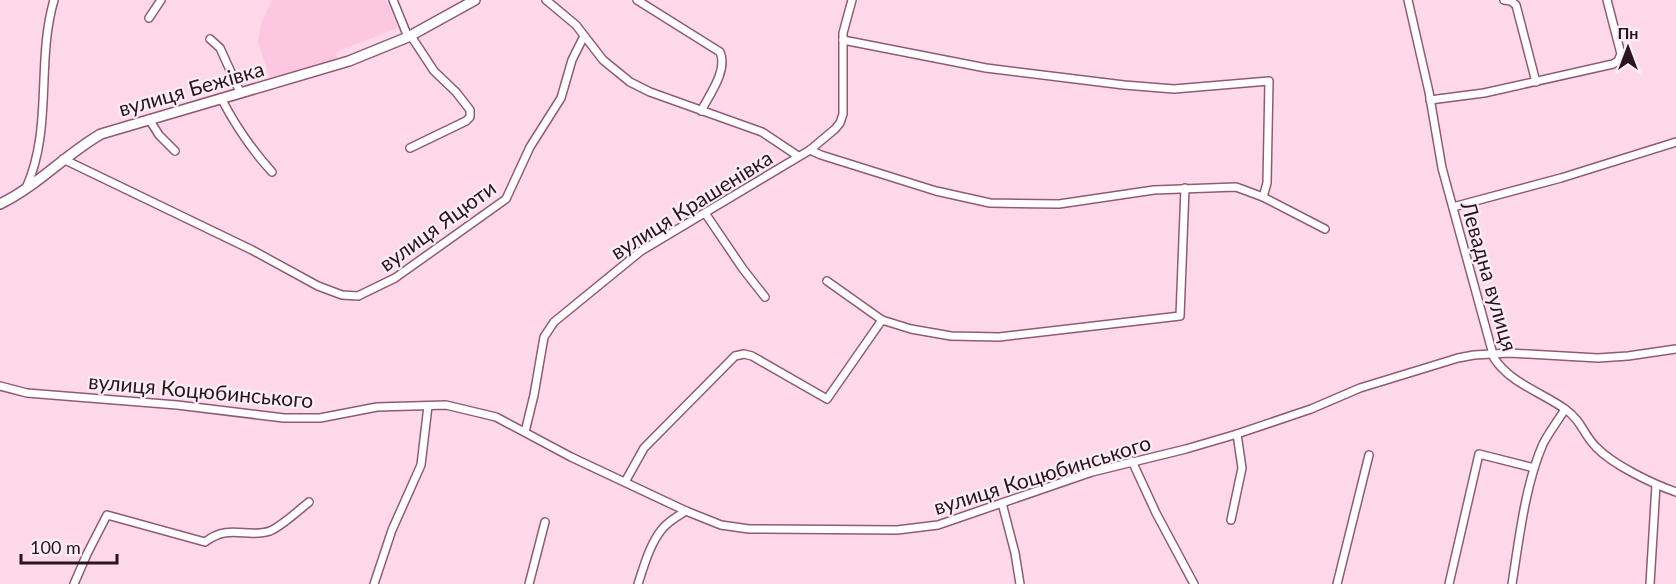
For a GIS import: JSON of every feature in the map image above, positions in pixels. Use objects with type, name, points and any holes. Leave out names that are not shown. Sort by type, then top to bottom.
[{"type":"main road","name":"вулиця Бежівка","points":[[0,204],[101,134],[349,61],[410,36],[475,0]]},
{"type":"street","points":[[26,188],[36,160],[45,40],[54,0]]},
{"type":"street","points":[[148,18],[161,0]]},
{"type":"street","points":[[393,0],[410,36],[434,71],[456,92],[470,110],[470,117],[465,121],[410,147]]},
{"type":"street","points":[[546,0],[568,18],[603,60],[630,82],[650,92],[762,132],[798,156]]},
{"type":"street","points":[[637,0],[720,52],[723,58],[722,69],[701,111]]},
{"type":"street","name":"вулиця Крашенівка","points":[[525,432],[544,337],[554,322],[641,250],[810,150],[840,123],[843,114],[844,27],[852,0]]},
{"type":"street","name":"Левадна вулиця","points":[[1408,0],[1442,168],[1497,363],[1509,375],[1565,409],[1581,423],[1596,447],[1656,485],[1676,492]]},
{"type":"street","points":[[1504,0],[1516,5],[1536,82]]},
{"type":"street","points":[[1430,100],[1484,93],[1613,64],[1618,61],[1621,54],[1607,0]]},
{"type":"street","name":"вулиця Яцюти","points":[[63,159],[252,250],[318,286],[342,295],[358,296],[395,278],[506,199],[530,147],[561,98],[572,60],[584,36]]},
{"type":"street","points":[[210,39],[220,48],[240,92]]},
{"type":"street","points":[[843,40],[986,68],[1124,86],[1174,89],[1269,81],[1267,183],[1263,197]]},
{"type":"street","points":[[221,98],[238,130],[256,156],[272,172]]},
{"type":"street","points":[[149,119],[159,135],[175,151]]},
{"type":"street","points":[[1453,207],[1562,178],[1676,142]]},
{"type":"street","points":[[810,150],[936,191],[990,202],[1059,204],[1154,190],[1236,187],[1263,197],[1325,229]]},
{"type":"street","points":[[827,281],[882,320],[911,329],[951,336],[999,337],[1180,316],[1185,188]]},
{"type":"street","points":[[705,213],[765,297]]},
{"type":"street","points":[[625,482],[644,448],[735,356],[744,354],[752,356],[827,399],[882,320]]},
{"type":"street","name":"вулиця Коцюбинського","points":[[0,386],[27,393],[177,405],[284,418],[320,418],[377,407],[446,405],[496,417],[625,482],[722,525],[749,529],[897,530],[938,525],[1092,471],[1186,449],[1237,434],[1311,409],[1360,388],[1427,366],[1474,355],[1510,353],[1598,358],[1676,349]]},
{"type":"street","points":[[374,584],[392,530],[421,465],[428,406]]},
{"type":"street","points":[[1512,584],[1534,468],[1544,444],[1565,409]]},
{"type":"street","points":[[1231,519],[1242,468],[1237,434]]},
{"type":"street","points":[[1449,584],[1479,454],[1534,468]]},
{"type":"street","points":[[1337,584],[1369,455]]},
{"type":"street","points":[[1132,460],[1156,513],[1194,584]]},
{"type":"street","points":[[1650,584],[1656,485]]},
{"type":"street","points":[[74,584],[107,515],[205,542],[224,532],[272,530],[309,502]]},
{"type":"street","points":[[1002,502],[1020,584]]},
{"type":"street","points":[[638,584],[660,532],[664,526],[686,511]]},
{"type":"street","points":[[529,584],[545,522]]},
{"type":"shaded area","points":[[272,0],[386,0],[398,28],[336,52],[337,59],[270,78],[258,42],[261,23]]}]
